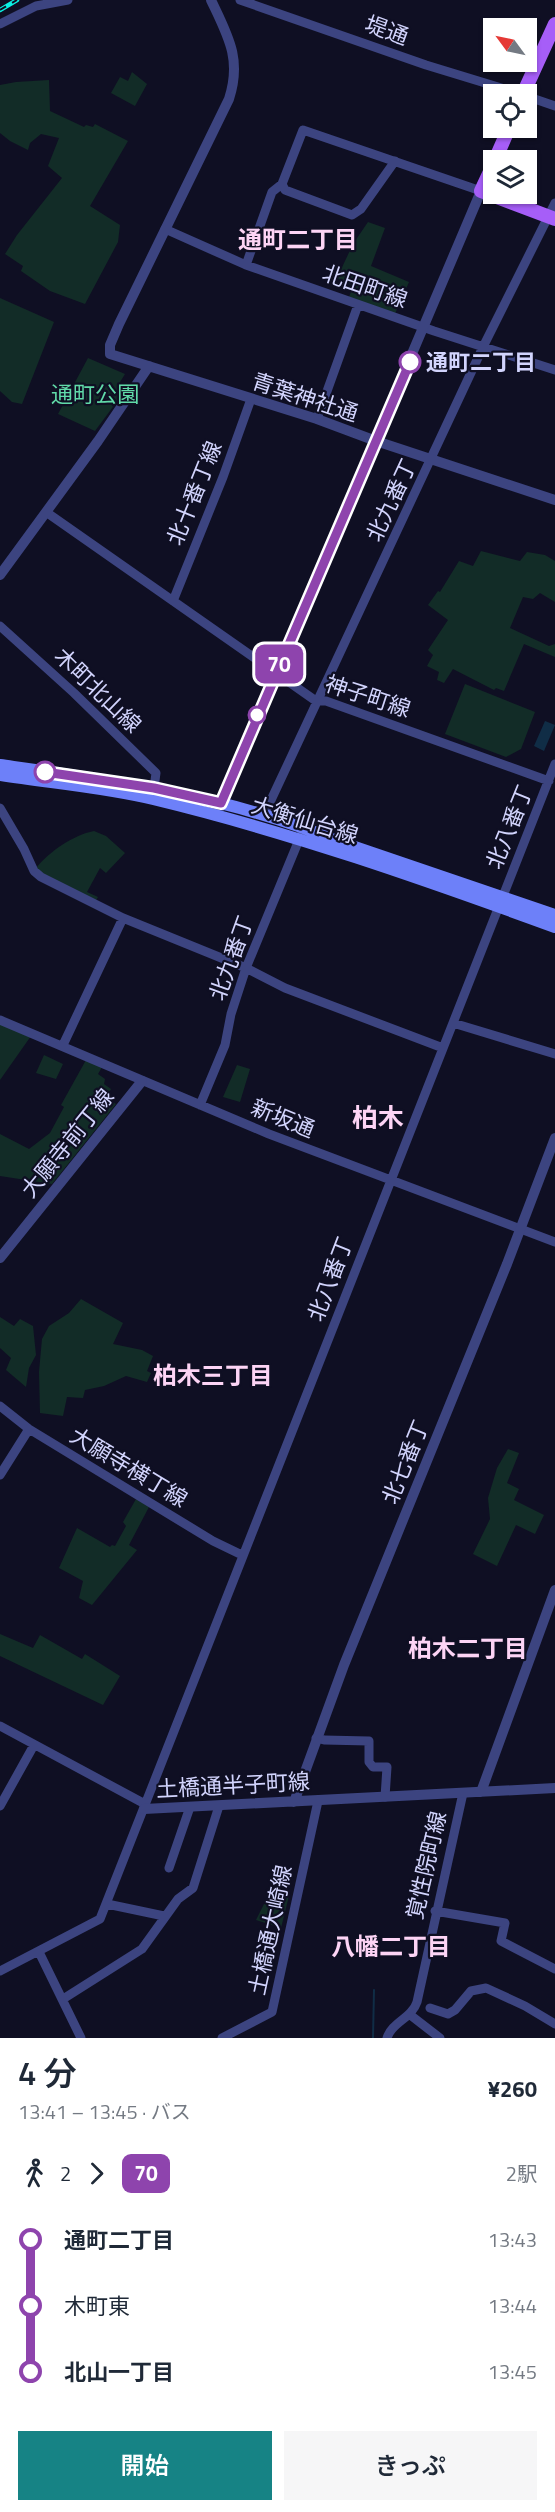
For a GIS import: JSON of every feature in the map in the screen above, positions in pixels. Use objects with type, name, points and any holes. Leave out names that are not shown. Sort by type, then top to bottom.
[{"type":"main road","points":[[529,84],[555,24]]},
{"type":"main road","points":[[483,187],[481,191],[552,218]]},
{"type":"main road","name":"大衡仙台線","points":[[0,765],[154,788],[264,814],[500,902],[555,927]]},
{"type":"main road","name":"大衡仙台線","points":[[0,776],[151,799],[332,849],[500,902],[555,915]]},
{"type":"main road","points":[[0,782],[194,811]]},
{"type":"street","points":[[0,24],[36,6],[68,0]]},
{"type":"street","points":[[165,229],[229,99],[233,84],[235,73],[232,44],[211,0]]},
{"type":"street","name":"堤通","points":[[240,0],[426,65],[488,84]]},
{"type":"street","name":"堤通","points":[[537,100],[555,106]]},
{"type":"street","points":[[216,816],[481,191],[303,130],[282,184],[272,192],[246,265]]},
{"type":"street","points":[[282,184],[285,190],[352,215],[361,209],[394,161]]},
{"type":"street","name":"北九番丁","points":[[264,814],[483,347],[552,218],[555,203]]},
{"type":"street","name":"北田町線","points":[[165,229],[246,265],[358,305],[483,347],[554,366]]},
{"type":"street","name":"青葉神社通","points":[[165,229],[119,324],[110,345],[110,354],[317,419],[376,441],[555,500]]},
{"type":"street","points":[[317,419],[358,305]]},
{"type":"street","points":[[0,575],[99,441],[149,366]]},
{"type":"street","name":"北十番丁線","points":[[173,601],[223,477],[251,399]]},
{"type":"street","name":"神子町線","points":[[45,512],[316,701],[326,701],[385,721],[549,781]]},
{"type":"street","name":"木町北山線","points":[[0,626],[74,693],[156,773],[154,788]]},
{"type":"street","name":"北八番丁","points":[[145,1806],[555,764]]},
{"type":"street","points":[[0,808],[34,870],[41,877],[123,918],[246,968],[295,993],[443,1048]]},
{"type":"street","name":"北九番丁","points":[[200,1105],[225,1045],[231,1014],[246,968],[303,827]]},
{"type":"street","points":[[63,1045],[123,918]]},
{"type":"street","name":"新坂通","points":[[0,1020],[306,1149],[555,1242]]},
{"type":"street","points":[[453,1023],[555,1054]]},
{"type":"street","name":"大願寺前丁線","points":[[0,1258],[142,1081]]},
{"type":"street","name":"北七番丁","points":[[294,1802],[316,1738],[555,1138]]},
{"type":"street","name":"大願寺横丁線","points":[[0,1406],[29,1429],[213,1541],[242,1555]]},
{"type":"street","points":[[0,1475],[29,1429]]},
{"type":"street","points":[[481,1792],[555,1590]]},
{"type":"street","points":[[0,1726],[145,1806]]},
{"type":"street","points":[[316,1738],[369,1741],[369,1762],[373,1767],[387,1767],[385,1797]]},
{"type":"street","points":[[0,1806],[34,1745]]},
{"type":"street","name":"土橋通半子町線","points":[[0,1971],[96,1923],[106,1904],[145,1806],[190,1808],[555,1788]]},
{"type":"street","name":"覚性院町線","points":[[409,2014],[417,2002],[435,1911],[463,1793]]},
{"type":"street","name":"土橋通大崎線","points":[[222,2038],[272,2012],[318,1801]]},
{"type":"street","points":[[63,1999],[142,1949],[178,1899],[193,1888],[219,1806]]},
{"type":"street","points":[[169,1868],[190,1808]]},
{"type":"street","points":[[106,1904],[165,1916]]},
{"type":"street","points":[[435,1911],[505,1923],[501,1941],[555,1969]]},
{"type":"street","points":[[39,1952],[81,2038]]},
{"type":"street","points":[[430,2008],[448,2014],[455,2010],[471,1991],[486,1988],[525,2006],[555,2024]]},
{"type":"street","points":[[387,2038],[390,2031],[409,2014],[440,2038]]},
{"type":"green space","points":[[132,72],[147,84],[135,106],[111,93],[120,77],[128,81]]},
{"type":"green space","points":[[49,80],[50,111],[84,127],[86,125],[93,127],[95,124],[128,141],[90,206],[120,225],[118,242],[85,304],[50,291],[21,271],[23,266],[5,254],[17,235],[62,178],[48,166],[59,138],[41,134],[30,143],[28,150],[0,133],[0,85]]},
{"type":"green space","points":[[368,222],[385,228],[371,266],[409,282],[394,316],[348,300],[353,286],[337,278],[353,244]]},
{"type":"green space","points":[[0,298],[54,322],[22,404],[12,402],[0,391]]},
{"type":"green space","name":"通町公園","points":[[88,358],[125,374],[117,387],[124,392],[95,431],[58,414]]},
{"type":"green space","points":[[481,551],[520,561],[527,552],[545,555],[555,561],[555,602],[540,593],[533,599],[523,597],[510,628],[549,646],[555,644],[555,657],[524,644],[504,691],[496,688],[494,690],[453,669],[444,683],[437,680],[439,672],[427,666],[433,655],[428,650],[448,620],[428,605],[438,591],[440,592],[459,561],[473,566]]},
{"type":"green space","points":[[465,684],[535,712],[521,749],[506,757],[445,734]]},
{"type":"green space","points":[[94,831],[106,836],[125,853],[106,873],[100,868],[87,892],[98,897],[95,902],[43,876],[36,868],[62,845],[78,836]]},
{"type":"green space","points":[[0,1024],[31,1036],[0,1080]]},
{"type":"green space","points":[[44,1055],[63,1064],[56,1079],[36,1073]]},
{"type":"green space","points":[[86,1060],[102,1067],[98,1074],[105,1079],[104,1084],[111,1089],[106,1098],[116,1104],[52,1184],[0,1176],[0,1134],[29,1149],[50,1133],[64,1107],[61,1105]]},
{"type":"green space","points":[[237,1065],[250,1069],[240,1102],[223,1097]]},
{"type":"green space","points":[[81,1299],[123,1323],[113,1344],[142,1350],[153,1356],[147,1371],[151,1373],[147,1382],[126,1376],[104,1386],[85,1390],[83,1398],[67,1397],[63,1416],[40,1413],[39,1372],[42,1339],[49,1326],[69,1313]]},
{"type":"green space","points":[[0,1317],[14,1326],[20,1319],[33,1326],[36,1355],[29,1368],[26,1387],[6,1370],[11,1358],[0,1348]]},
{"type":"green space","points":[[508,1449],[519,1453],[507,1483],[519,1489],[514,1500],[544,1515],[535,1534],[516,1525],[497,1566],[473,1554],[490,1519],[488,1498],[497,1468]]},
{"type":"green space","points":[[136,1499],[149,1507],[129,1545],[137,1550],[92,1605],[79,1598],[83,1581],[59,1568],[77,1528],[110,1547],[115,1546],[126,1526],[123,1522]]},
{"type":"green space","points":[[0,1634],[33,1648],[40,1635],[82,1659],[85,1654],[120,1676],[103,1705],[0,1656]]},
{"type":"green space","points":[[271,1890],[289,1896],[281,1928],[256,1920]]},
{"type":"water","points":[[545,721],[555,725],[544,751],[534,746]]},
{"type":"waterway","points":[[373,2038],[374,1990]]},
{"type":"railway","points":[[0,10],[17,0]]},
{"type":"bus line","name":"70","points":[[45,772],[154,788],[221,803],[410,362]]},
{"type":"place","name":"通町二丁目","points":[[410,362]]},
{"type":"district","name":"通町二丁目","points":[[298,240]]},
{"type":"district","name":"柏木","points":[[378,1118]]},
{"type":"district","name":"柏木三丁目","points":[[213,1376]]},
{"type":"district","name":"柏木二丁目","points":[[468,1649]]},
{"type":"district","name":"八幡二丁目","points":[[391,1947]]}]
